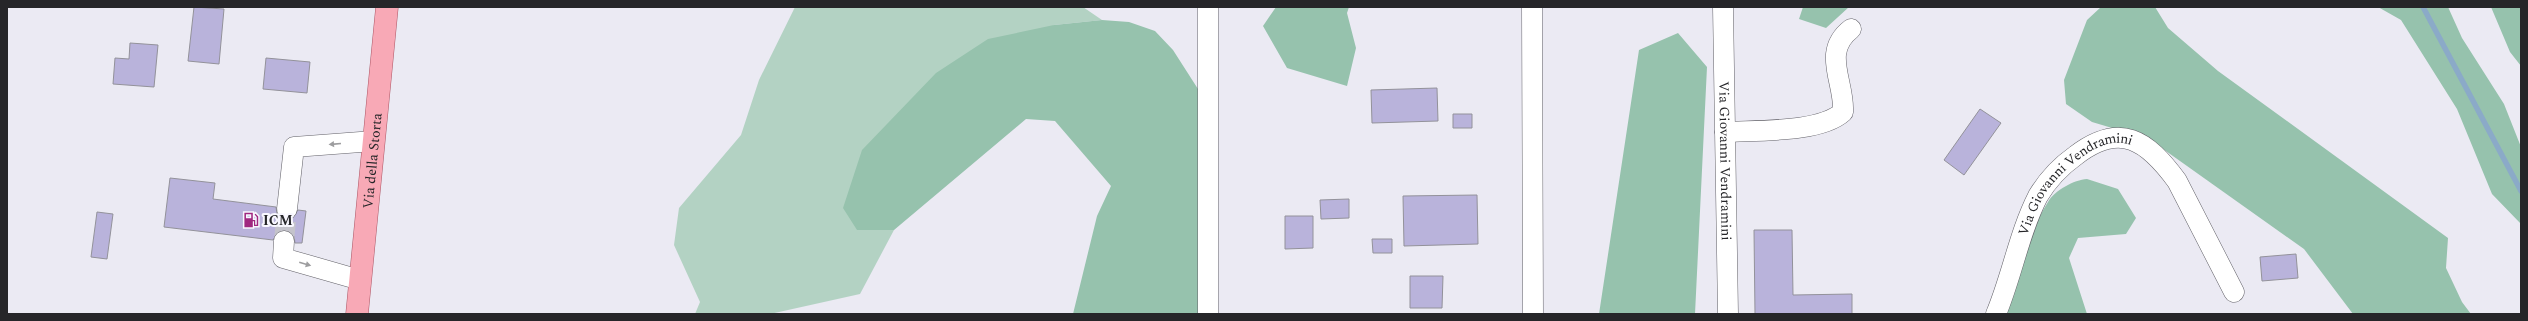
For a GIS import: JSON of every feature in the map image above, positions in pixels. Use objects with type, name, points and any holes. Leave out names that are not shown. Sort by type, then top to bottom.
[{"type":"main road","name":"Via della Storta","points":[[357,314],[387,7]]},
{"type":"street","points":[[1208,7],[1208,314]]},
{"type":"street","points":[[1532,7],[1533,314]]},
{"type":"street","name":"Via Giovanni Vendramini","points":[[1723,7],[1728,314]]},
{"type":"street","points":[[1725,132],[1816,126],[1834,120],[1843,112],[1844,101],[1835,64],[1837,46],[1841,37],[1851,29]]},
{"type":"street","name":"Via Giovanni Vendramini","points":[[1996,314],[2028,220],[2039,195],[2067,162],[2102,139],[2122,136],[2132,139],[2158,157],[2177,181],[2234,292]]},
{"type":"street","points":[[287,209],[294,147],[374,140]]},
{"type":"street","points":[[284,241],[283,258],[360,280]]},
{"type":"green space","points":[[795,7],[1083,7],[1102,20],[1054,25],[857,230],[894,230],[860,294],[770,314],[695,314],[700,302],[674,245],[679,208],[741,135],[759,80]]},
{"type":"green space","points":[[1276,7],[1349,7],[1347,13],[1356,48],[1347,86],[1287,68],[1263,26]]},
{"type":"green space","points":[[1803,7],[1849,7],[1826,28],[1799,19]]},
{"type":"green space","points":[[2101,7],[2155,7],[2168,28],[2218,71],[2448,238],[2446,268],[2462,302],[2471,314],[2353,314],[2304,249],[2149,139],[2092,122],[2066,104],[2064,80],[2087,20]]},
{"type":"green space","points":[[2378,7],[2448,7],[2462,38],[2504,104],[2521,147],[2521,224],[2492,194],[2457,109],[2401,20]]},
{"type":"green space","points":[[2491,7],[2521,7],[2521,66],[2510,52]]},
{"type":"green space","points":[[1102,20],[1129,22],[1155,31],[1173,50],[1198,89],[1200,122],[1199,314],[1073,314],[1097,216],[1111,186],[1055,121],[1026,119],[894,230],[857,230],[843,208],[862,150],[936,73],[988,39],[1054,25]]},
{"type":"green space","points":[[1678,33],[1707,67],[1695,314],[1599,314],[1639,50]]},
{"type":"green space","points":[[2087,179],[2118,189],[2136,218],[2126,234],[2078,238],[2069,258],[2087,314],[2005,314],[2029,242],[2048,202],[2055,193],[2065,186],[2076,181]]},
{"type":"building","points":[[194,7],[224,9],[219,64],[188,61]]},
{"type":"building","points":[[130,43],[158,45],[154,87],[113,84],[115,58],[129,59]]},
{"type":"building","points":[[266,58],[310,62],[307,93],[263,89]]},
{"type":"building","points":[[1437,88],[1438,121],[1372,123],[1371,90]]},
{"type":"building","points":[[1980,109],[2001,123],[1964,175],[1944,160]]},
{"type":"building","points":[[1453,114],[1472,114],[1472,128],[1453,128]]},
{"type":"building","points":[[170,178],[215,183],[213,199],[276,207],[277,214],[285,220],[292,219],[298,210],[306,211],[302,243],[295,243],[294,236],[285,230],[279,231],[273,240],[164,227]]},
{"type":"building","points":[[1477,195],[1478,244],[1404,246],[1403,196]]},
{"type":"building","points":[[1349,199],[1349,218],[1321,219],[1320,200]]},
{"type":"building","points":[[97,212],[113,214],[107,259],[91,257]]},
{"type":"building","points":[[1285,216],[1313,216],[1313,248],[1285,249]]},
{"type":"building","points":[[1754,230],[1792,230],[1793,295],[1852,294],[1852,314],[1755,314]]},
{"type":"building","points":[[1372,239],[1392,239],[1392,253],[1373,253]]},
{"type":"building","points":[[2296,254],[2298,278],[2262,281],[2260,257]]},
{"type":"building","points":[[1410,276],[1443,276],[1442,308],[1410,308]]},
{"type":"waterway","points":[[2423,7],[2521,191]]},
{"type":"tunnel","points":[[284,241],[287,209]]},
{"type":"place","name":"ICM","points":[[251,220]]}]
